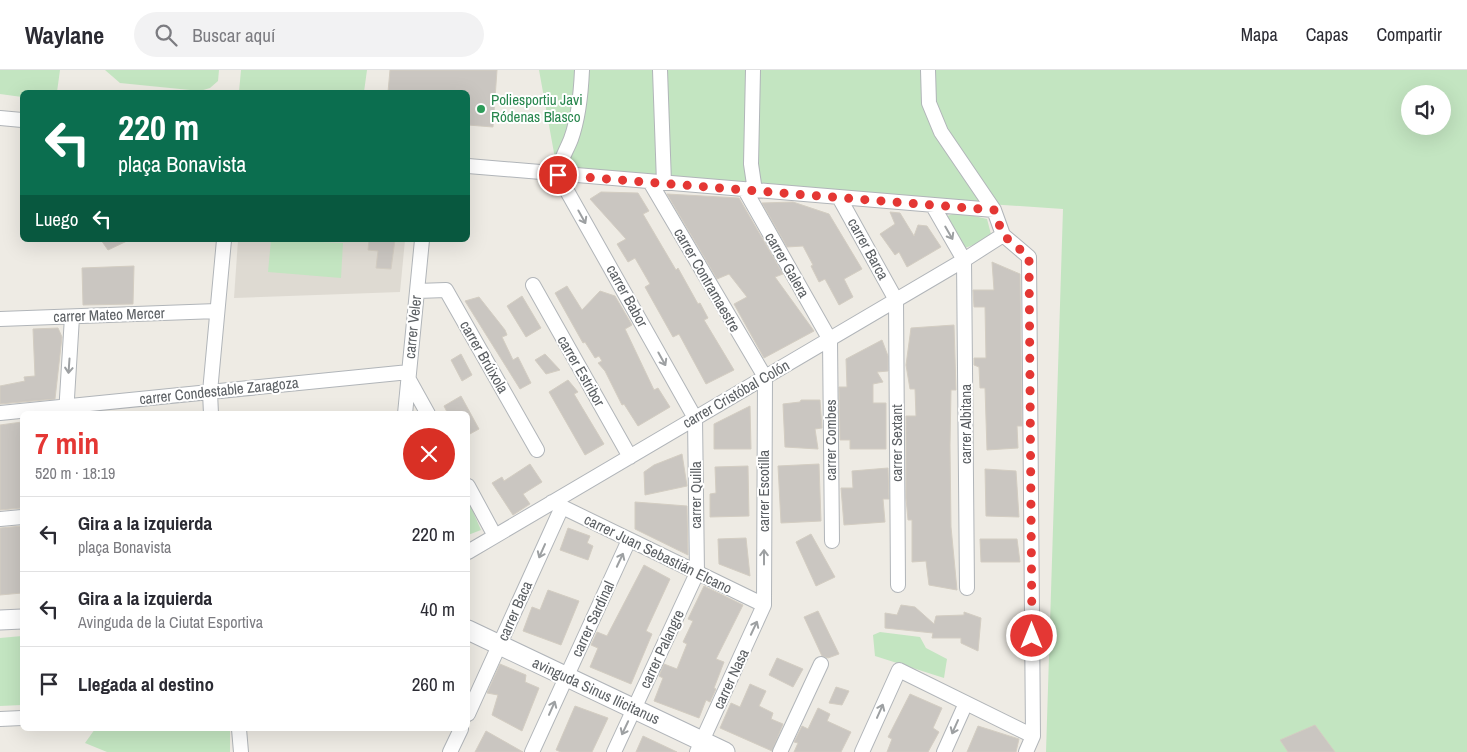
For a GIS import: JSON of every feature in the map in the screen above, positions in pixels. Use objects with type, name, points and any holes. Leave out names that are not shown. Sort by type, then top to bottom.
[{"type":"street","points":[[558,175],[558,165],[571,139],[578,114],[582,70]]},
{"type":"street","points":[[657,182],[660,70]]},
{"type":"street","points":[[750,190],[752,70]]},
{"type":"street","points":[[928,70],[929,103],[933,116],[960,161],[990,204],[1003,235],[1029,257],[1033,736],[1026,752]]},
{"type":"street","points":[[0,118],[20,120]]},
{"type":"street","points":[[470,166],[933,206],[990,204]]},
{"type":"street","name":"carrer Babor","points":[[558,175],[695,418]]},
{"type":"street","name":"carrer Contramaestre","points":[[657,182],[765,377]]},
{"type":"street","name":"carrer Galera","points":[[750,190],[830,340]]},
{"type":"street","name":"carrer Barca","points":[[840,199],[896,300]]},
{"type":"street","points":[[933,206],[964,260]]},
{"type":"street","name":"carrer Cristóbal Colón","points":[[470,551],[494,536],[557,504],[630,457],[830,340],[1003,235]]},
{"type":"street","points":[[211,411],[210,392],[224,242]]},
{"type":"street","name":"carrer Veler","points":[[405,411],[422,242]]},
{"type":"street","name":"carrer Albitana","points":[[964,260],[967,588]]},
{"type":"street","name":"carrer Estribor","points":[[532,285],[630,457]]},
{"type":"street","name":"carrer Brúixola","points":[[417,291],[446,290],[537,450]]},
{"type":"street","name":"carrer Sextant","points":[[896,300],[898,586]]},
{"type":"street","name":"carrer Mateo Mercer","points":[[0,319],[217,311]]},
{"type":"street","points":[[66,410],[72,317]]},
{"type":"street","name":"carrer Combes","points":[[830,340],[832,542]]},
{"type":"street","points":[[408,375],[426,411]]},
{"type":"street","name":"carrer Condestable Zaragoza","points":[[44,411],[66,410],[210,392],[408,375]]},
{"type":"street","name":"carrer Escotilla","points":[[764,606],[765,377]]},
{"type":"street","name":"carrer Condestable Zaragoza","points":[[0,413],[20,412]]},
{"type":"street","name":"carrer Quilla","points":[[695,418],[697,573]]},
{"type":"street","points":[[470,490],[494,536]]},
{"type":"street","name":"carrer Juan Sebastián Elcano","points":[[557,504],[764,606]]},
{"type":"street","name":"carrer Baca","points":[[470,710],[499,646],[557,504]]},
{"type":"street","points":[[0,519],[20,517]]},
{"type":"street","name":"carrer Sardinal","points":[[532,752],[629,540]]},
{"type":"street","name":"carrer Palangre","points":[[614,752],[697,573]]},
{"type":"street","name":"carrer Nasa","points":[[700,747],[764,606]]},
{"type":"street","points":[[0,620],[20,618]]},
{"type":"street","name":"avinguda Sinus Ilicitanus","points":[[470,631],[634,709],[700,747],[725,752]]},
{"type":"street","points":[[780,752],[821,664]]},
{"type":"street","points":[[862,752],[899,670],[1033,736]]},
{"type":"street","points":[[944,752],[966,703]]},
{"type":"street","points":[[0,719],[20,718]]},
{"type":"street","points":[[239,731],[242,752]]},
{"type":"street","points":[[450,752],[460,731]]},
{"type":"shaded area","points":[[238,242],[405,242],[400,292],[234,298]]},
{"type":"green space","points":[[0,70],[60,70],[57,90],[20,90],[20,97],[0,94]]},
{"type":"green space","points":[[105,70],[219,70],[218,81],[210,88],[203,90],[120,83]]},
{"type":"green space","points":[[241,70],[367,70],[364,90],[239,90]]},
{"type":"green space","points":[[539,70],[1467,70],[1467,752],[1046,752],[1063,209],[558,175]]},
{"type":"green space","points":[[957,212],[987,219],[992,238],[965,248],[945,217]]},
{"type":"green space","points":[[271,242],[343,243],[341,278],[268,272]]},
{"type":"green space","points":[[470,505],[481,530],[470,534]]},
{"type":"green space","points":[[880,632],[920,637],[926,648],[947,659],[944,678],[875,656],[873,635]]},
{"type":"green space","points":[[20,636],[20,705],[0,706],[0,638]]},
{"type":"green space","points":[[94,731],[230,731],[230,752],[107,752],[85,743]]},
{"type":"building","name":"Poliesportiu Javi Ródenas Blasco","points":[[390,70],[497,70],[493,127],[470,125],[470,90],[388,90]]},
{"type":"building","points":[[601,192],[638,193],[649,211],[643,214],[676,270],[678,268],[698,304],[700,303],[708,318],[704,320],[734,370],[706,384],[679,334],[673,337],[645,287],[650,284],[635,258],[628,262],[617,244],[626,239],[590,199]]},
{"type":"building","points":[[667,194],[739,198],[783,274],[775,277],[814,331],[764,358],[734,304],[747,297],[729,274],[717,279]]},
{"type":"building","points":[[793,202],[829,214],[862,269],[844,279],[853,297],[839,305],[825,279],[819,282],[803,246],[787,247],[762,203]]},
{"type":"building","points":[[890,212],[900,213],[914,236],[918,225],[927,226],[941,247],[907,267],[899,252],[895,255],[880,234],[895,224]]},
{"type":"building","points":[[102,242],[125,242],[108,250]]},
{"type":"building","points":[[369,242],[395,242],[391,269],[376,268],[378,251],[368,250]]},
{"type":"building","points":[[992,262],[1020,274],[1022,426],[1017,426],[1018,448],[987,450],[985,388],[980,388],[979,367],[974,365],[974,358],[986,358],[985,307],[974,307],[973,290],[994,290]]},
{"type":"building","points":[[134,266],[133,304],[83,305],[82,268]]},
{"type":"building","points":[[567,286],[582,310],[600,291],[615,296],[632,325],[625,329],[654,390],[658,388],[670,407],[638,426],[624,404],[622,405],[605,371],[598,363],[602,361],[599,356],[595,358],[585,342],[583,343],[555,293]]},
{"type":"building","points":[[522,296],[541,328],[526,337],[507,306]]},
{"type":"building","points":[[479,297],[505,330],[507,335],[502,337],[513,360],[518,357],[531,383],[520,389],[465,301]]},
{"type":"building","points":[[954,325],[956,390],[951,390],[950,445],[951,527],[957,590],[929,585],[926,561],[912,562],[912,520],[908,520],[906,498],[906,416],[916,416],[915,389],[910,389],[906,365],[911,328]]},
{"type":"building","points":[[58,328],[62,337],[55,399],[0,404],[0,386],[25,381],[24,377],[35,376],[33,329]]},
{"type":"building","points":[[882,340],[888,356],[888,371],[877,372],[883,382],[873,384],[873,403],[886,403],[886,449],[850,449],[850,440],[840,440],[839,387],[847,387],[846,359]]},
{"type":"building","points":[[461,354],[472,375],[462,381],[451,360]]},
{"type":"building","points":[[545,354],[560,370],[546,374],[535,360]]},
{"type":"building","points":[[568,380],[578,392],[574,394],[604,444],[585,455],[549,392]]},
{"type":"building","points":[[461,396],[469,411],[446,411],[444,406]]},
{"type":"building","points":[[801,400],[820,400],[822,428],[815,429],[818,449],[785,447],[783,404],[800,402]]},
{"type":"building","points":[[750,406],[751,449],[714,449],[714,424]]},
{"type":"building","points":[[470,412],[479,429],[470,434]]},
{"type":"building","points":[[20,422],[20,508],[0,510],[0,425]]},
{"type":"building","points":[[682,454],[687,486],[645,495],[644,472],[654,465]]},
{"type":"building","points":[[530,464],[542,482],[523,494],[530,504],[513,515],[492,483],[502,477],[504,481]]},
{"type":"building","points":[[819,464],[821,521],[781,523],[778,466]]},
{"type":"building","points":[[748,466],[749,516],[710,517],[710,494],[716,493],[715,467]]},
{"type":"building","points":[[888,468],[889,499],[883,499],[885,522],[844,525],[841,488],[853,488],[852,471]]},
{"type":"building","points":[[985,469],[1016,471],[1019,517],[986,516]]},
{"type":"building","points":[[635,502],[687,506],[688,555],[635,529]]},
{"type":"building","points":[[20,526],[20,593],[0,595],[0,528]]},
{"type":"building","points":[[568,528],[590,536],[587,543],[593,546],[588,560],[560,550]]},
{"type":"building","points":[[811,534],[835,577],[816,586],[796,542]]},
{"type":"building","points":[[746,538],[750,576],[719,564],[718,539]]},
{"type":"building","points":[[980,539],[1017,539],[1020,562],[981,562]]},
{"type":"building","points":[[644,565],[670,579],[646,631],[652,634],[631,684],[590,667],[598,648],[591,645],[597,632],[607,636]]},
{"type":"building","points":[[704,586],[743,605],[716,659],[724,662],[714,688],[716,689],[710,702],[706,700],[699,718],[654,701],[663,678],[659,676],[664,664],[677,669],[687,644],[683,642],[693,621],[688,619]]},
{"type":"building","points":[[548,590],[579,601],[561,645],[523,631],[532,607],[540,610]]},
{"type":"building","points":[[901,605],[915,607],[934,624],[936,616],[964,615],[964,612],[981,618],[978,651],[961,643],[961,638],[932,638],[933,633],[885,628],[885,613],[897,615]]},
{"type":"building","points":[[818,611],[839,654],[828,658],[822,656],[804,617]]},
{"type":"building","points":[[777,658],[803,669],[793,687],[769,675]]},
{"type":"building","points":[[500,664],[526,675],[525,682],[539,688],[522,731],[492,715],[498,695],[487,693]]},
{"type":"building","points":[[750,684],[766,691],[759,706],[773,713],[771,719],[783,724],[772,751],[720,728],[731,703],[740,707]]},
{"type":"building","points":[[836,687],[849,691],[842,705],[829,703]]},
{"type":"building","points":[[910,694],[942,708],[933,728],[939,732],[928,752],[887,752],[892,739],[888,737]]},
{"type":"building","points":[[575,706],[608,718],[592,752],[561,752],[556,750]]},
{"type":"building","points":[[818,708],[830,714],[827,721],[851,732],[841,752],[794,752],[798,743],[794,742],[802,726],[808,729]]},
{"type":"building","points":[[1315,725],[1335,752],[1288,752],[1280,740]]},
{"type":"building","points":[[978,726],[1019,739],[1016,752],[967,752]]},
{"type":"building","points":[[486,731],[523,752],[475,752]]},
{"type":"building","points":[[643,736],[677,752],[636,752]]},
{"type":"place","name":"Poliesportiu Javi Ródenas Blasco","points":[[481,109]]},
{"type":"route","points":[[558,175],[994,210],[1003,235],[1029,257],[1032,636]]}]
